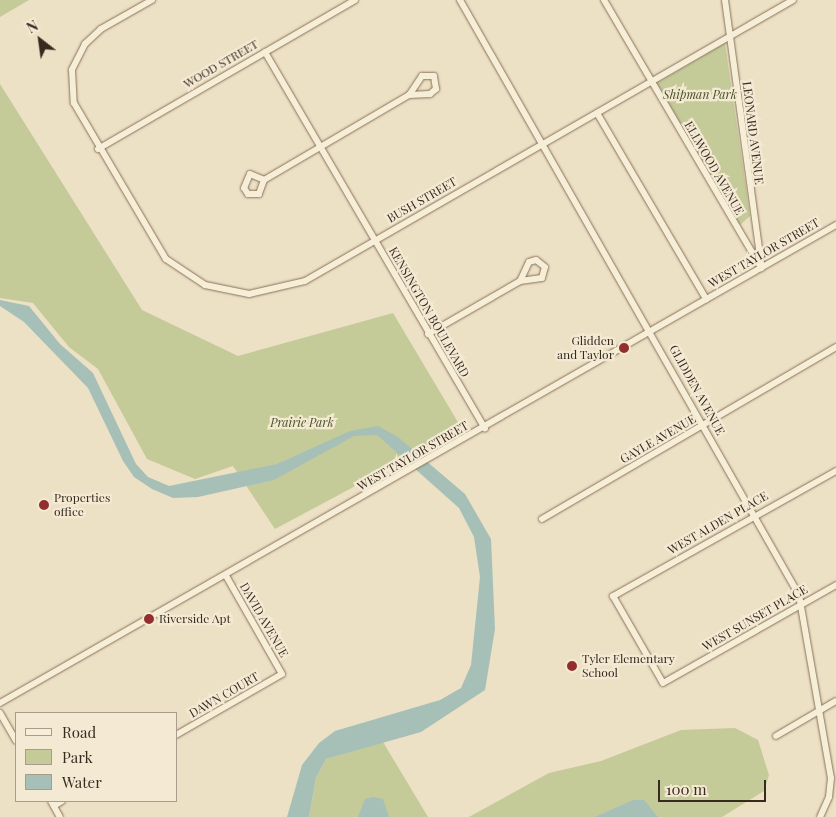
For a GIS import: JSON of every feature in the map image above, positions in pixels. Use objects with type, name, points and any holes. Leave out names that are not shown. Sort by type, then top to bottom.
[{"type":"street","name":"BUSH STREET","points":[[152,0],[96,32],[73,65],[72,98],[98,149],[158,249],[172,264],[205,285],[238,293],[282,289],[374,240],[792,0]]},
{"type":"street","name":"WOOD STREET","points":[[98,149],[347,2],[355,0]]},
{"type":"street","name":"GLIDDEN AVENUE","points":[[460,0],[756,514],[803,604],[822,709],[831,788],[820,817]]},
{"type":"street","name":"ELLWOOD AVENUE","points":[[604,0],[761,268]]},
{"type":"street","name":"LEONARD AVENUE","points":[[725,0],[761,268]]},
{"type":"street","name":"KENSINGTON BOULEVARD","points":[[265,52],[319,148],[484,428]]},
{"type":"street","points":[[264,180],[409,95]]},
{"type":"street","points":[[597,113],[706,299]]},
{"type":"street","name":"WEST TAYLOR STREET","points":[[0,704],[836,225]]},
{"type":"street","points":[[428,334],[520,281]]},
{"type":"street","name":"GAYLE AVENUE","points":[[542,519],[836,347]]},
{"type":"street","name":"WEST ALDEN PLACE","points":[[613,596],[756,514],[836,471]]},
{"type":"street","name":"DAVID AVENUE","points":[[226,576],[282,674]]},
{"type":"street","name":"WEST SUNSET PLACE","points":[[613,596],[663,683],[836,585]]},
{"type":"street","name":"DAWN COURT","points":[[178,734],[282,674]]},
{"type":"street","points":[[776,736],[836,701]]},
{"type":"street","points":[[0,713],[15,739]]},
{"type":"street","points":[[52,803],[60,817]]},
{"type":"green space","points":[[0,0],[29,0],[0,17]]},
{"type":"green space","name":"Shipman Park","points":[[725,43],[750,216],[740,225],[657,83]]},
{"type":"green space","name":"Prairie Park","points":[[0,84],[142,310],[238,356],[393,313],[462,429],[275,529],[233,466],[195,479],[147,459],[98,369],[69,347],[33,303],[0,298]]},
{"type":"green space","points":[[735,728],[758,740],[769,775],[764,791],[722,817],[469,817],[549,773],[601,761],[681,730]]},
{"type":"green space","points":[[383,742],[428,817],[309,817],[316,778],[326,759]]},
{"type":"water","points":[[0,300],[29,306],[60,344],[93,373],[136,464],[148,477],[169,486],[277,464],[350,431],[378,426],[398,437],[465,494],[491,539],[495,629],[485,690],[421,732],[326,759],[316,778],[309,817],[287,817],[302,765],[319,743],[335,731],[440,700],[461,688],[471,665],[480,577],[474,537],[459,508],[377,435],[354,436],[274,480],[198,497],[173,498],[152,489],[134,477],[123,461],[88,388],[24,322],[0,306]]},
{"type":"water","points":[[373,797],[383,799],[389,817],[358,817],[365,799]]},
{"type":"water","points":[[633,800],[644,800],[658,817],[595,817]]},
{"type":"place","name":"Glidden and Taylor","points":[[624,348]]},
{"type":"place","name":"Properties office","points":[[44,505]]},
{"type":"place","name":"Riverside Apt","points":[[149,619]]},
{"type":"place","name":"Tyler Elementary School","points":[[572,666]]}]
